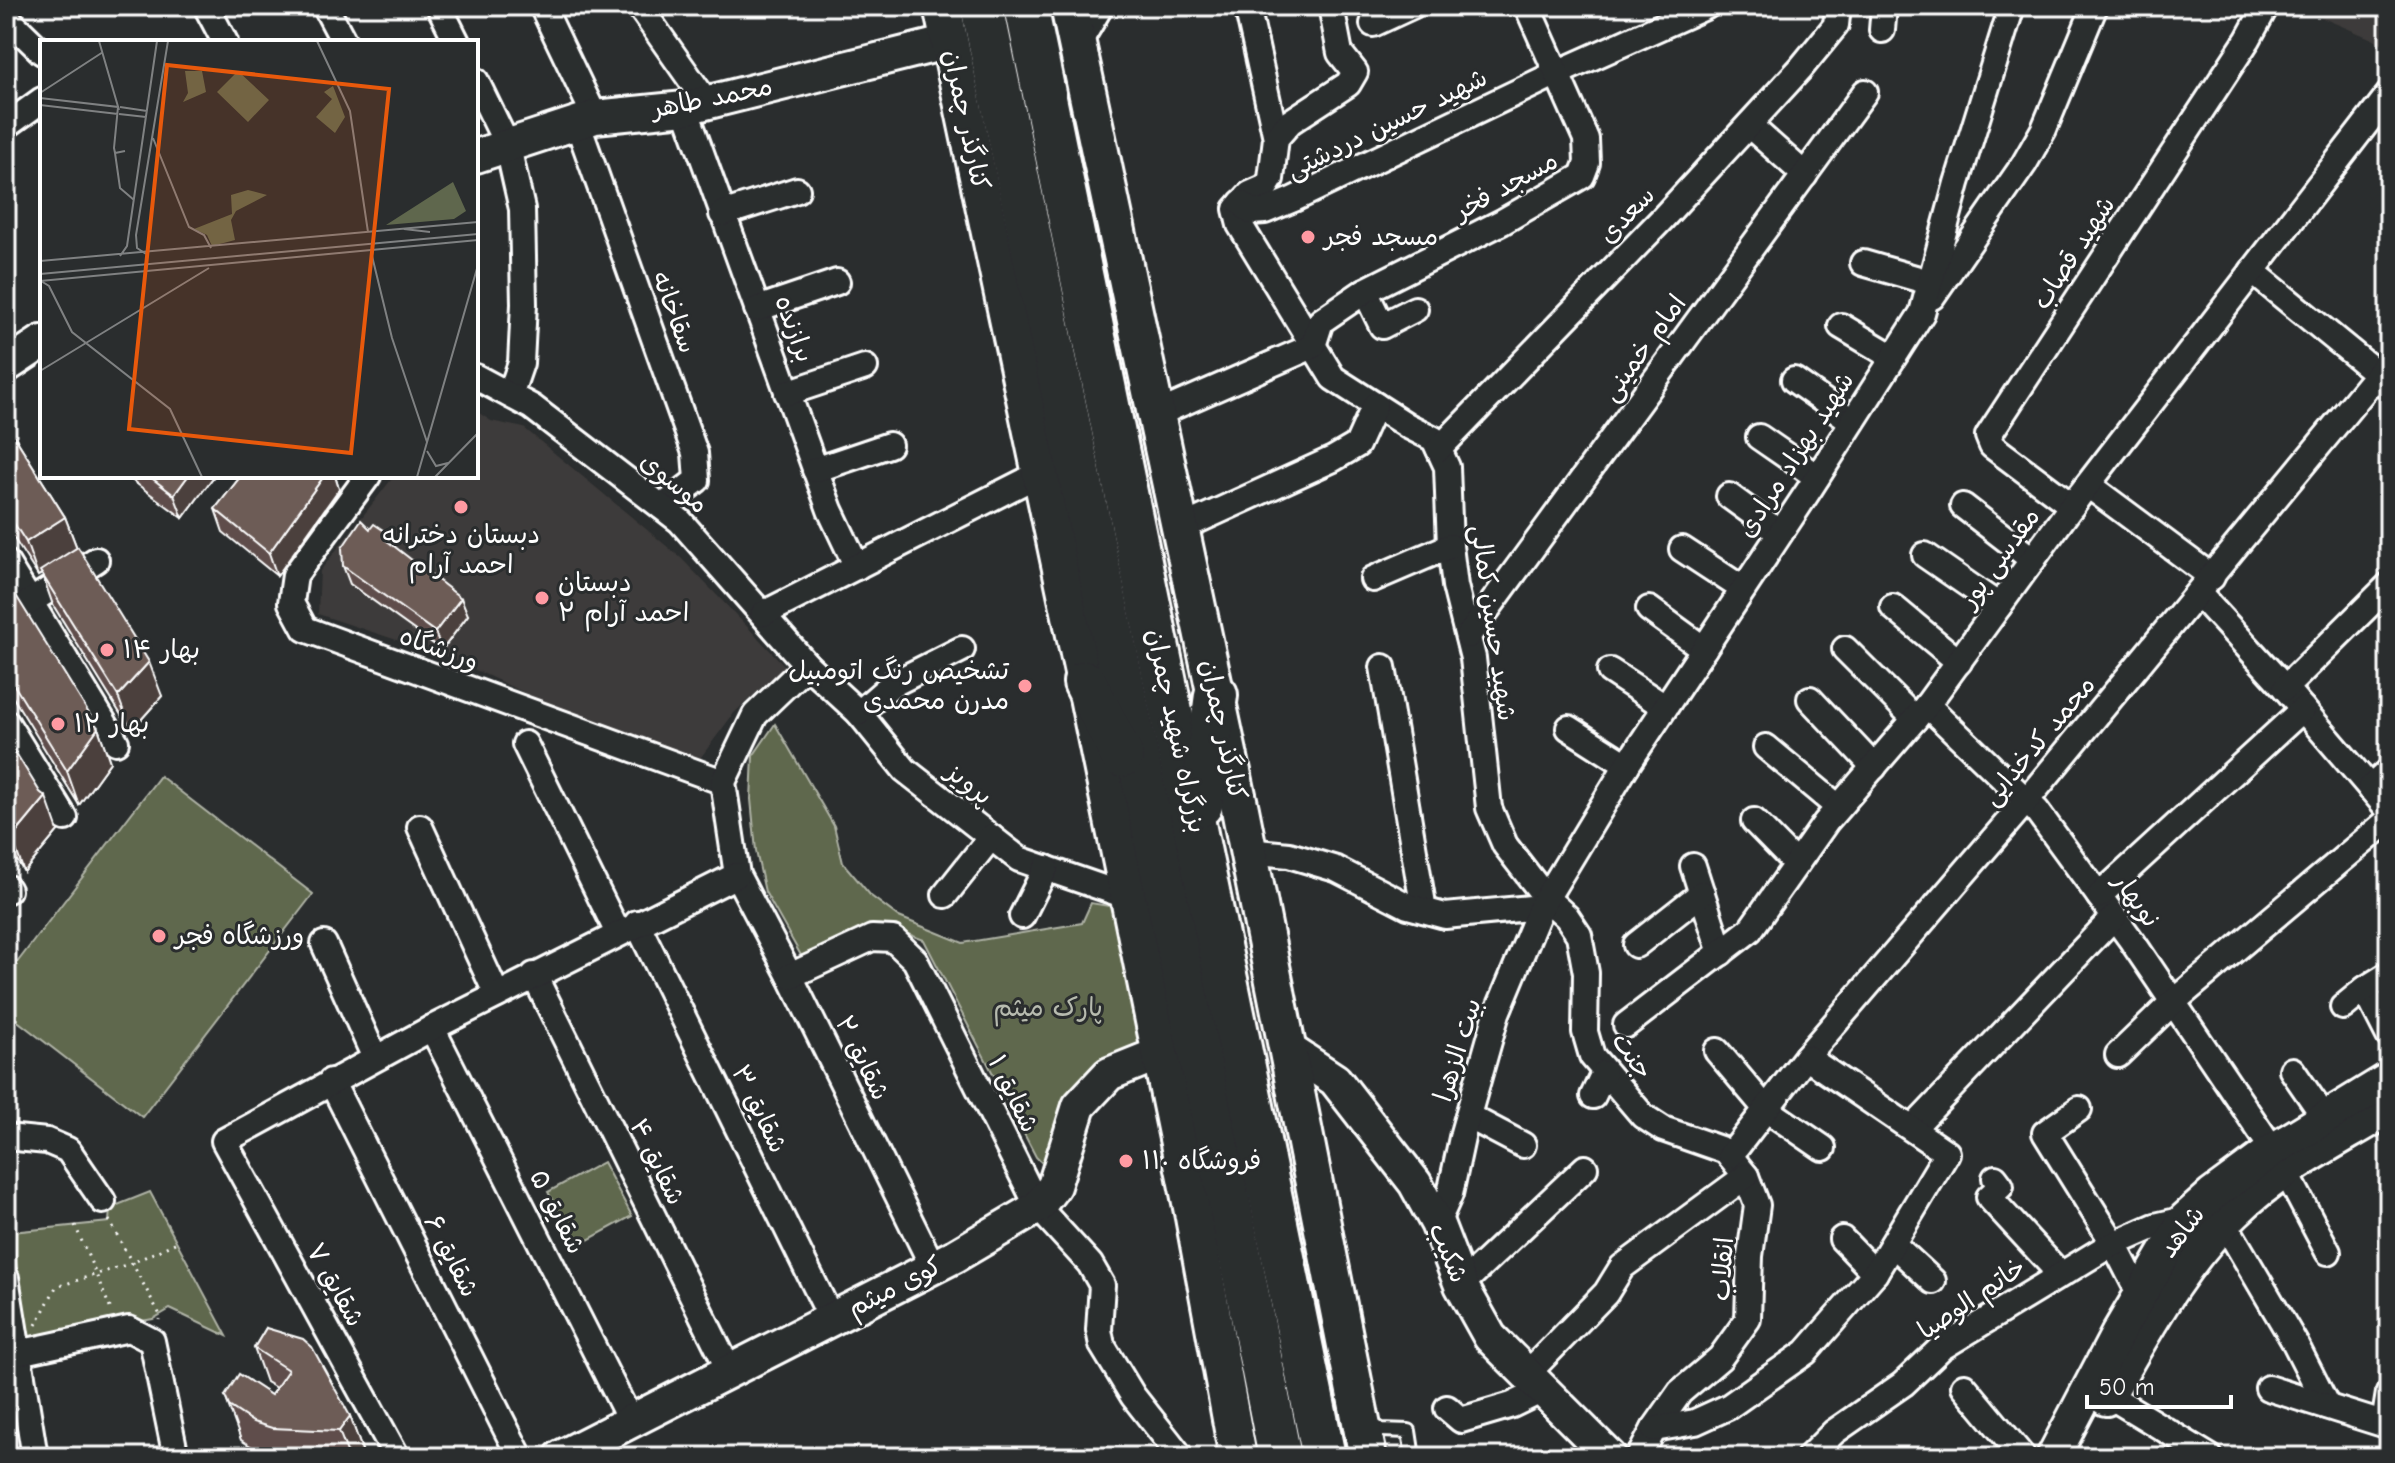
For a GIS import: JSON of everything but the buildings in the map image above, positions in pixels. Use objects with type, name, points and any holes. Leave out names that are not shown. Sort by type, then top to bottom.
[{"type":"highway","name":"بزرگراه شهید چمران","points":[[982,6],[1280,1457]]},
{"type":"highway","name":"بزرگراه شهید چمران","points":[[1026,6],[1324,1457]]},
{"type":"highway","points":[[1085,682],[1149,810]]},
{"type":"highway","points":[[1197,833],[1216,695]]},
{"type":"main road","name":"کنارگذر چمران","points":[[942,6],[1043,472],[1194,1217],[1238,1457]]},
{"type":"main road","points":[[1072,23],[1096,6]]},
{"type":"main road","name":"کنارگذر چمران","points":[[1072,23],[1216,695],[1368,1457]]},
{"type":"main road","name":"محمد طاهر","points":[[478,155],[586,120],[696,106],[949,42]]},
{"type":"main road","points":[[6,341],[40,320]]},
{"type":"main road","points":[[6,366],[40,343]]},
{"type":"main road","name":"شکیب","points":[[1288,1049],[1335,1080],[1415,1183],[1437,1223],[1461,1285],[1490,1337],[1610,1457]]},
{"type":"main road","name":"کوی میثم","points":[[574,1454],[933,1267],[1038,1207],[1054,1186],[1079,1106],[1109,1074],[1161,1053]]},
{"type":"main road","name":"شاهد","points":[[2072,1457],[2183,1271],[2224,1222],[2325,1118],[2389,1079]]},
{"type":"main road","name":"شاهد","points":[[2053,1457],[2140,1295],[2185,1219],[2212,1195],[2389,1109]]},
{"type":"street","points":[[18,6],[6,14],[40,50]]},
{"type":"street","points":[[206,6],[224,40]]},
{"type":"street","points":[[325,6],[343,40]]},
{"type":"street","points":[[439,6],[456,40]]},
{"type":"street","points":[[542,6],[586,120]]},
{"type":"street","name":"برازنده","points":[[639,6],[696,106],[722,214],[830,510],[857,567]]},
{"type":"street","points":[[1247,6],[1276,138],[1271,179],[1266,187],[1250,194],[1236,209],[1240,225],[1333,378],[1434,439],[1439,449]]},
{"type":"street","points":[[1276,138],[1290,122],[1340,90],[1355,72],[1340,53],[1331,6]]},
{"type":"street","points":[[1373,24],[1412,6]]},
{"type":"street","name":"مسجد فخر","points":[[1313,346],[1321,321],[1365,291],[1502,222],[1582,176],[1587,163],[1586,139],[1527,6]]},
{"type":"street","name":"شهید حسین دردشتی","points":[[1241,203],[1251,212],[1265,211],[1294,199],[1557,73],[1707,6]]},
{"type":"street","name":"سعدی","points":[[1439,449],[1641,242],[1800,69],[1836,25],[1838,6]]},
{"type":"street","name":"شهید بهزاد مرادی","points":[[1544,903],[1627,765],[1922,313],[1957,183],[2012,6]]},
{"type":"street","points":[[1922,313],[2024,164],[2044,129],[2095,6]]},
{"type":"street","name":"شهید قصاب","points":[[2072,506],[1992,446],[1988,436],[2248,39],[2266,6]]},
{"type":"street","points":[[478,85],[508,147],[522,209],[524,304],[521,363],[510,395]]},
{"type":"street","name":"امام خمینی","points":[[1468,636],[1865,92]]},
{"type":"street","name":"مقدسی پور","points":[[1626,1025],[1750,930],[1838,807],[1921,712],[2072,506],[2389,94]]},
{"type":"street","points":[[6,126],[40,101]]},
{"type":"street","name":"سقاخانه","points":[[586,120],[695,453],[697,480],[662,507]]},
{"type":"street","points":[[1749,125],[1805,175]]},
{"type":"street","points":[[722,214],[797,190]]},
{"type":"street","points":[[1863,263],[1929,282]]},
{"type":"street","points":[[2252,271],[2385,374]]},
{"type":"street","points":[[757,309],[837,282]]},
{"type":"street","points":[[1365,291],[1382,326],[1415,309]]},
{"type":"street","points":[[1841,326],[1893,357]]},
{"type":"street","points":[[1155,415],[1313,346]]},
{"type":"street","points":[[787,393],[865,367]]},
{"type":"street","name":"محمد کدخدایی","points":[[1728,1154],[1806,1057],[2385,374]]},
{"type":"street","name":"موسوی","points":[[478,378],[532,407],[680,521],[807,665]]},
{"type":"street","points":[[1794,380],[1852,421]]},
{"type":"street","points":[[1179,529],[1333,459],[1357,445],[1375,405]]},
{"type":"street","points":[[1759,437],[1817,477]]},
{"type":"street","points":[[815,470],[889,445]]},
{"type":"street","name":"شهید حسین کمالی","points":[[1439,449],[1447,467],[1450,546],[1455,586],[1473,658],[1489,808],[1505,845],[1544,903]]},
{"type":"street","points":[[763,614],[1043,472]]},
{"type":"street","name":"ورزشگاه","points":[[367,478],[295,575],[291,603],[305,629],[723,782]]},
{"type":"street","points":[[2088,485],[2206,586],[2285,688],[2389,810]]},
{"type":"street","points":[[1729,496],[1780,533]]},
{"type":"street","points":[[1963,506],[2033,560]]},
{"type":"street","points":[[1373,579],[1450,546]]},
{"type":"street","points":[[1682,549],[1743,589]]},
{"type":"street","points":[[1925,555],[1999,606]]},
{"type":"street","points":[[6,617],[96,560]]},
{"type":"street","points":[[6,562],[116,742]]},
{"type":"street","points":[[2285,688],[2389,585]]},
{"type":"street","points":[[1893,607],[1959,662]]},
{"type":"street","points":[[1649,609],[1704,649]]},
{"type":"street","points":[[859,713],[891,685],[962,649]]},
{"type":"street","name":"نوبهار","points":[[1845,649],[2037,811],[2114,917],[2280,1161],[2328,1252]]},
{"type":"street","points":[[723,782],[755,715],[807,665]]},
{"type":"street","name":"پرویز","points":[[807,665],[859,713],[905,770],[1019,859],[1129,897]]},
{"type":"street","points":[[1383,667],[1424,910]]},
{"type":"street","points":[[1610,671],[1665,707]]},
{"type":"street","points":[[1810,699],[1874,767]]},
{"type":"street","points":[[2099,896],[2303,709]]},
{"type":"street","points":[[6,722],[65,818]]},
{"type":"street","points":[[1569,728],[1627,765]]},
{"type":"street","name":"شقایق ۳","points":[[525,744],[627,928],[832,1320]]},
{"type":"street","points":[[1766,747],[1838,807]]},
{"type":"street","points":[[2370,788],[2389,771]]},
{"type":"street","name":"شقایق ۲","points":[[723,782],[737,875],[933,1267]]},
{"type":"street","points":[[2118,1055],[2173,1002],[2389,820]]},
{"type":"street","points":[[1754,821],[1796,864]]},
{"type":"street","points":[[420,827],[497,995]]},
{"type":"street","points":[[945,895],[991,837]]},
{"type":"street","points":[[1248,851],[1289,855],[1336,869],[1408,906],[1445,916],[1544,903]]},
{"type":"street","points":[[1693,866],[1721,953]]},
{"type":"street","points":[[1022,916],[1046,868]]},
{"type":"street","points":[[331,1081],[534,975],[737,875]]},
{"type":"street","points":[[1636,945],[1702,893]]},
{"type":"street","name":"جنت","points":[[1544,903],[1567,917],[1579,935],[1586,973],[1585,1032],[1592,1056],[1604,1073],[1643,1116],[1663,1129],[1728,1154]]},
{"type":"street","name":"بیت الزهرا","points":[[1437,1223],[1450,1194],[1497,1013],[1544,903]]},
{"type":"street","points":[[1913,1128],[2114,917]]},
{"type":"street","name":"شقایق ۱","points":[[790,976],[872,938],[893,939],[915,960],[1038,1207],[1090,1264],[1102,1285],[1099,1330],[1102,1345],[1133,1396],[1181,1457]]},
{"type":"street","points":[[324,944],[375,1058]]},
{"type":"street","points":[[2343,1007],[2389,974]]},
{"type":"street","name":"شقایق ۴","points":[[534,975],[730,1372]]},
{"type":"street","points":[[2365,989],[2389,1036]]},
{"type":"street","name":"شقایق ۵","points":[[432,1028],[631,1422]]},
{"type":"street","points":[[1717,1051],[1766,1109],[1823,1148]]},
{"type":"street","points":[[1654,1429],[1695,1422],[1728,1407],[1806,1352],[1875,1273],[1947,1153],[1806,1057]]},
{"type":"street","points":[[2292,1070],[2325,1118]]},
{"type":"street","points":[[1593,1096],[1604,1073]]},
{"type":"street","name":"شقایق ۷","points":[[331,1081],[224,1141],[397,1457]]},
{"type":"street","name":"شقایق ۶","points":[[331,1081],[520,1457]]},
{"type":"street","points":[[2079,1109],[2045,1133],[2114,1244],[2140,1295]]},
{"type":"street","points":[[1468,1116],[1523,1145]]},
{"type":"street","points":[[6,1137],[47,1141],[68,1150],[106,1212]]},
{"type":"street","name":"انقلاب","points":[[1639,1457],[1680,1392],[1720,1358],[1748,1319],[1750,1256],[1757,1205],[1746,1176],[1728,1154]]},
{"type":"street","points":[[1461,1285],[1585,1168]]},
{"type":"street","points":[[1447,1408],[1461,1420],[1512,1405],[1535,1382],[1606,1293],[1622,1267],[1746,1176]]},
{"type":"street","points":[[1995,1178],[2001,1186],[1989,1197],[2060,1274]]},
{"type":"street","name":"خاتم الوصیا","points":[[1809,1457],[1834,1432],[1903,1384],[1941,1348],[2114,1244],[2155,1226],[2185,1219]]},
{"type":"street","points":[[2224,1222],[2295,1343],[2327,1406]]},
{"type":"street","points":[[1842,1239],[1875,1273]]},
{"type":"street","points":[[1893,1244],[1933,1281]]},
{"type":"street","points":[[6,1278],[35,1457]]},
{"type":"street","points":[[18,1353],[129,1329],[152,1341],[176,1457]]},
{"type":"street","points":[[1964,1386],[2023,1457]]},
{"type":"street","points":[[2268,1388],[2386,1425],[2389,1393]]},
{"type":"street","points":[[2108,1395],[2210,1457]]},
{"type":"lane","points":[[1360,1417],[1381,1430],[1409,1431],[1413,1457]]},
{"type":"path","points":[[106,1212],[160,1315]]},
{"type":"path","points":[[75,1225],[113,1313]]},
{"type":"path","points":[[34,1328],[56,1287],[132,1263],[177,1242]]},
{"type":"shaded area","points":[[2294,6],[2389,6],[2389,46]]},
{"type":"shaded area","points":[[478,412],[491,421],[524,428],[681,558],[785,666],[734,713],[698,761],[599,727],[445,656],[318,614],[320,571],[392,478],[478,478]]},
{"type":"green space","name":"پارک میثم","points":[[775,724],[834,826],[843,863],[871,896],[899,917],[963,943],[1082,923],[1091,903],[1121,908],[1148,1045],[1105,1063],[1050,1171],[1036,1157],[924,940],[884,925],[860,929],[803,959],[765,892],[756,851],[751,799],[753,756]]},
{"type":"green space","name":"ورزشگاه فجر","points":[[160,776],[313,894],[142,1117],[6,1012],[6,977]]},
{"type":"green space","points":[[603,1162],[632,1216],[577,1246],[548,1192]]},
{"type":"green space","points":[[150,1192],[227,1336],[170,1309],[153,1319],[27,1341],[12,1232],[109,1222],[110,1208]]},
{"type":"place","name":"مسجد فجر","points":[[1308,237]]},
{"type":"place","name":"دبستان دخترانه احمد آرام","points":[[461,507]]},
{"type":"place","name":"دبستان احمد آرام ۲","points":[[542,598]]},
{"type":"place","name":"بهار ۱۴","points":[[107,650]]},
{"type":"place","name":"تشخیص رنگ اتومبیل مدرن محمدی","points":[[1025,686]]},
{"type":"place","name":"بهار ۱۲","points":[[58,724]]},
{"type":"place","name":"ورزشگاه فجر","points":[[159,936]]},
{"type":"place","name":"فروشگاه ۱۱۰","points":[[1126,1161]]}]
